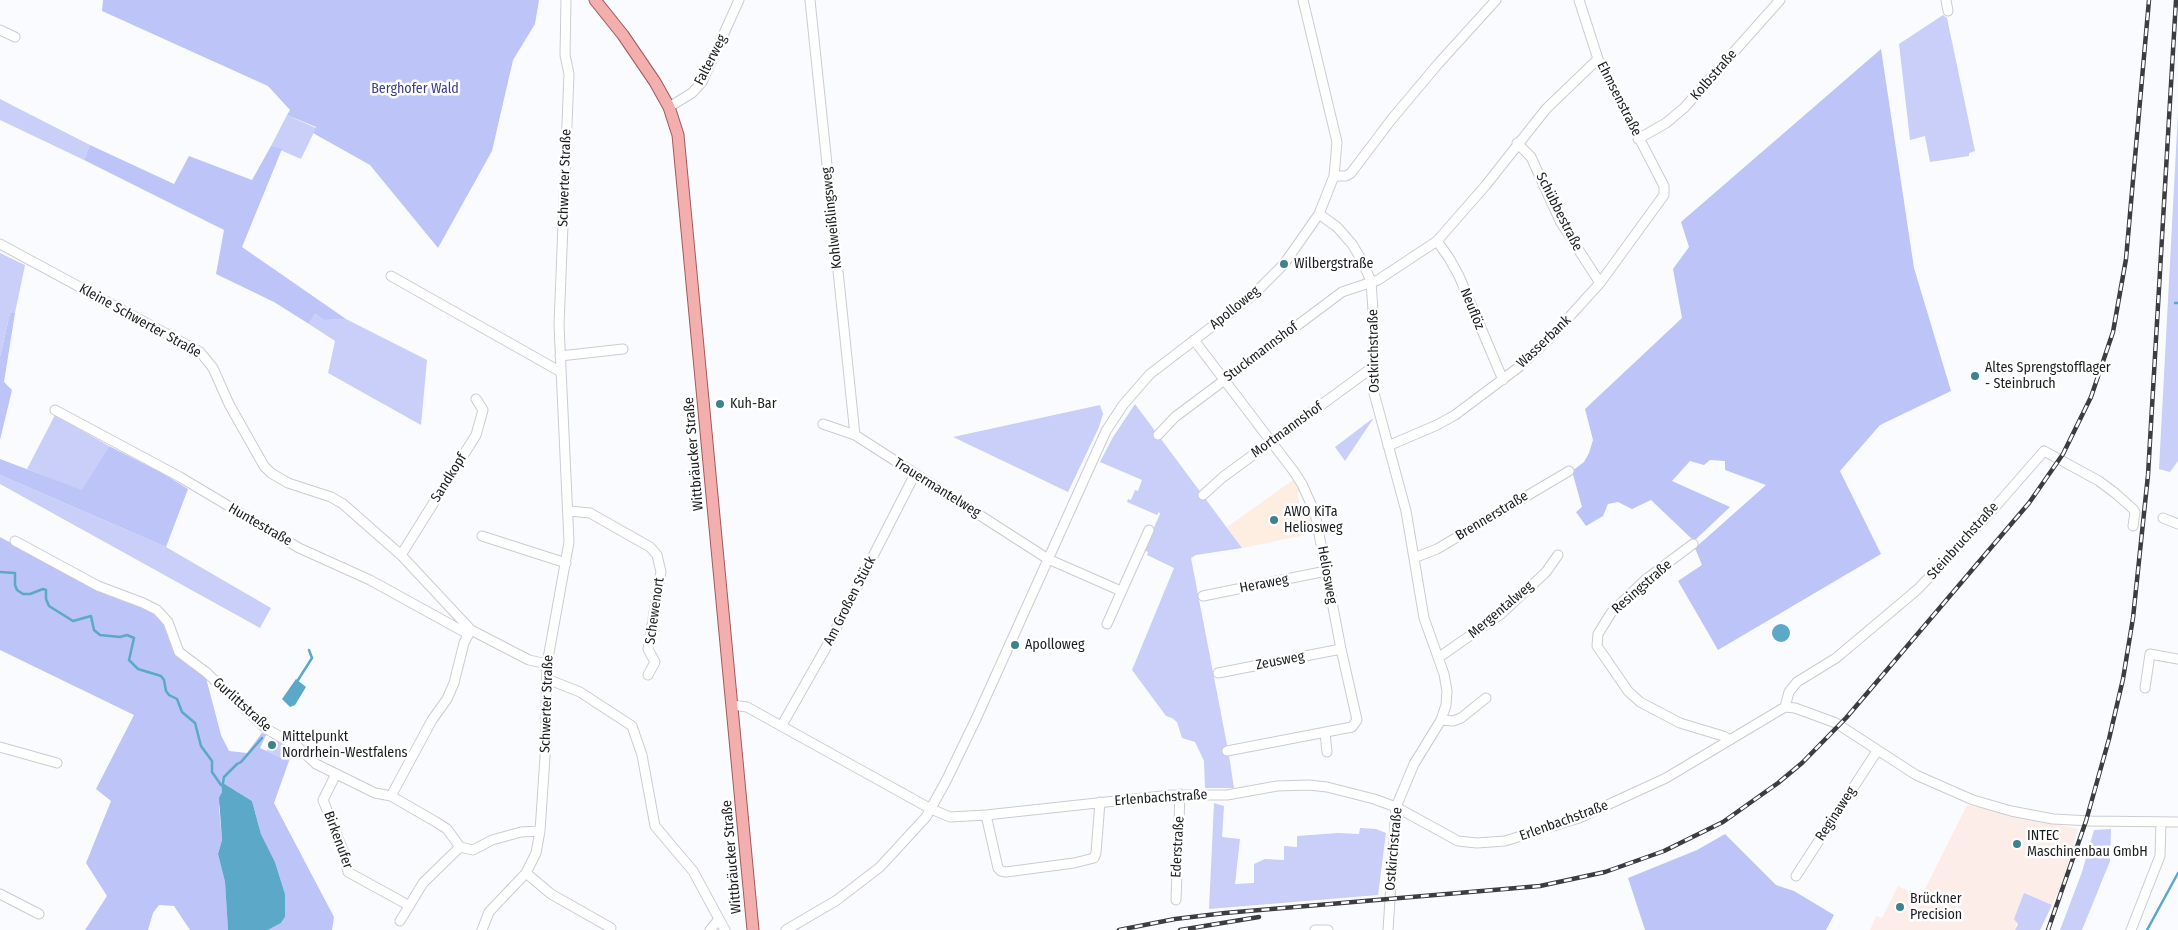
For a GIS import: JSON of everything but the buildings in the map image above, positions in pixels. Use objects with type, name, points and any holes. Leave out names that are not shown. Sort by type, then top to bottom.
[{"type":"main road","name":"Wittbräucker Straße","points":[[595,0],[640,58],[669,107],[678,135],[754,930]]},
{"type":"street","name":"Schwerter Straße","points":[[482,930],[489,912],[526,873],[536,853],[540,831],[547,664],[569,542],[559,325],[569,74],[565,55],[566,0]]},
{"type":"street","name":"Falterweg","points":[[669,107],[692,93],[702,82],[739,0]]},
{"type":"street","name":"Kohlweißlingsweg","points":[[810,0],[855,436]]},
{"type":"street","points":[[1303,0],[1337,142],[1334,176],[1319,214]]},
{"type":"street","points":[[1334,176],[1346,176],[1351,173],[1391,120],[1438,64],[1496,0]]},
{"type":"street","name":"Ehmsenstraße","points":[[1579,0],[1598,59],[1664,186],[1664,195]]},
{"type":"street","name":"Kolbstraße","points":[[1638,139],[1666,123],[1684,108],[1780,0]]},
{"type":"street","points":[[1946,0],[1948,11]]},
{"type":"street","points":[[0,30],[15,37]]},
{"type":"street","points":[[1370,281],[1378,280],[1392,272],[1436,241],[1486,185],[1518,143],[1567,87],[1598,59]]},
{"type":"street","name":"Schübbestraße","points":[[1518,143],[1531,157],[1560,220],[1600,283]]},
{"type":"street","name":"Wasserbank","points":[[1388,446],[1437,425],[1455,414],[1503,380],[1551,337],[1600,283],[1664,195]]},
{"type":"street","name":"Ostkirchstraße","points":[[1319,214],[1337,227],[1352,244],[1362,259],[1370,281],[1374,326],[1374,393],[1403,501],[1424,618],[1438,658],[1446,691],[1446,705],[1441,720],[1414,764],[1396,807],[1388,930]]},
{"type":"street","name":"Apolloweg","points":[[786,930],[837,900],[880,867],[931,809],[976,719],[1106,431],[1122,405],[1150,374],[1252,296],[1274,274],[1301,242],[1319,214]]},
{"type":"street","name":"Neuflöz","points":[[1436,241],[1449,258],[1459,276],[1503,380]]},
{"type":"street","name":"Kleine Schwerter Straße","points":[[0,244],[200,352],[213,368],[233,412],[264,466],[271,473],[288,483],[331,497],[343,504],[402,556],[470,632],[530,660],[547,664]]},
{"type":"street","points":[[391,276],[561,372]]},
{"type":"street","name":"Stuckmannshof","points":[[1158,435],[1175,417],[1342,292],[1370,281]]},
{"type":"street","name":"Heliosweg","points":[[1194,340],[1302,484],[1315,513],[1340,650],[1357,720],[1352,727],[1228,751]]},
{"type":"street","points":[[560,356],[623,349]]},
{"type":"street","name":"Mortmannshof","points":[[1203,495],[1223,478],[1373,367]]},
{"type":"street","name":"Sandkopf","points":[[402,556],[476,435],[483,410],[476,399]]},
{"type":"street","name":"Huntestraße","points":[[55,410],[180,477],[299,548],[370,580],[470,632]]},
{"type":"street","name":"Trauermantelweg","points":[[823,424],[855,436],[1048,559],[1121,592]]},
{"type":"street","name":"Steinbruchstraße","points":[[1785,707],[1789,692],[1797,682],[1836,658],[1918,589],[1989,514],[2044,451],[2099,481],[2133,508],[2135,512],[2132,526]]},
{"type":"street","name":"Brennerstraße","points":[[1414,558],[1437,549],[1569,471]]},
{"type":"street","name":"Am Großen Stück","points":[[782,725],[828,644],[914,474]]},
{"type":"street","name":"Schewenort","points":[[569,511],[590,514],[650,548],[657,556],[662,572],[648,649],[655,662],[648,675]]},
{"type":"street","points":[[2163,518],[2178,524]]},
{"type":"street","points":[[1107,624],[1149,530]]},
{"type":"street","points":[[482,536],[566,563]]},
{"type":"street","name":"Gurlittstraße","points":[[15,541],[98,586],[157,610],[168,622],[179,652],[207,673],[265,728],[298,747],[316,764],[375,793],[391,796],[447,829],[460,847]]},
{"type":"street","name":"Resingstraße","points":[[1693,544],[1645,580],[1611,613],[1598,634],[1597,646],[1628,691],[1640,702],[1680,723],[1723,736],[1730,740]]},
{"type":"street","name":"Mergentalweg","points":[[1438,658],[1500,614],[1546,572],[1558,555]]},
{"type":"street","name":"Heraweg","points":[[1202,596],[1326,572]]},
{"type":"street","points":[[391,796],[432,720],[447,699],[470,632]]},
{"type":"street","name":"Zeusweg","points":[[1218,673],[1340,650]]},
{"type":"street","points":[[2145,688],[2150,654],[2178,659]]},
{"type":"street","points":[[547,679],[580,692],[632,726],[642,755],[655,826],[693,871],[725,930]]},
{"type":"street","points":[[1441,720],[1453,721],[1460,718],[1486,698]]},
{"type":"street","name":"Erlenbachstraße","points":[[732,705],[747,707],[931,809],[950,817],[986,815],[1180,794],[1227,795],[1277,786],[1310,785],[1352,793],[1396,807],[1458,841],[1477,843],[1505,840],[1563,824],[1614,803],[1666,778],[1785,707]]},
{"type":"street","points":[[1785,707],[1795,708],[1836,723],[1916,775],[1948,791],[2011,811],[2075,821],[2178,822]]},
{"type":"street","points":[[1324,733],[1327,752]]},
{"type":"street","points":[[0,747],[57,763]]},
{"type":"street","name":"Reginaweg","points":[[1796,876],[1877,751]]},
{"type":"street","name":"Birkenufer","points":[[336,774],[323,800],[344,853],[348,872],[408,905]]},
{"type":"street","name":"Ederstraße","points":[[1176,900],[1180,794]]},
{"type":"street","points":[[986,815],[998,868],[1006,872],[1074,863],[1094,858],[1096,854],[1100,802]]},
{"type":"street","points":[[2131,930],[2160,856],[2162,822]]},
{"type":"street","points":[[400,921],[408,905],[430,875],[460,847],[474,850],[492,840],[521,832],[540,831]]},
{"type":"street","points":[[526,873],[551,894],[611,928]]},
{"type":"street","points":[[0,894],[40,914]]},
{"type":"street","points":[[710,930],[719,919]]},
{"type":"street","points":[[1315,930],[1328,930]]},
{"type":"shaded area","points":[[1943,15],[1947,18],[1975,151],[1969,153],[1969,156],[1930,162],[1925,136],[1910,140],[1899,44]]},
{"type":"shaded area","points":[[0,99],[90,145],[84,160],[0,120]]},
{"type":"shaded area","points":[[2178,112],[2178,461],[2170,472],[2159,469]]},
{"type":"shaded area","points":[[287,115],[316,128],[301,159],[271,146]]},
{"type":"shaded area","points":[[0,253],[25,265],[15,313],[10,313],[0,357]]},
{"type":"shaded area","points":[[315,314],[324,320],[346,319],[427,360],[421,425],[328,373],[335,341],[309,324]]},
{"type":"shaded area","points":[[1135,404],[1242,548],[1196,555],[1191,558],[1234,788],[1205,788],[1204,761],[1195,742],[1182,738],[1177,722],[1166,716],[1132,670],[1174,568],[1147,555],[1148,552],[1144,550],[1160,514],[1159,512],[1157,515],[1127,502],[1128,499],[1131,500],[1135,490],[1138,491],[1142,480],[1100,462],[1113,437]]},
{"type":"shaded area","points":[[1100,405],[1103,414],[1099,427],[1068,492],[953,437]]},
{"type":"shaded area","points":[[55,415],[109,446],[82,491],[27,469]]},
{"type":"shaded area","points":[[1373,419],[1345,461],[1335,447]]},
{"type":"shaded area","points":[[0,475],[166,547],[271,608],[260,628],[0,484]]},
{"type":"shaded area","name":"AWO KiTa Heliosweg","points":[[1293,480],[1301,491],[1297,493],[1302,513],[1309,511],[1315,533],[1242,548],[1227,527]]},
{"type":"shaded area","points":[[1777,624],[1785,624],[1790,629],[1788,640],[1777,642],[1772,637],[1772,629]]},
{"type":"shaded area","points":[[296,679],[306,687],[295,705],[290,707],[282,699]]},
{"type":"shaded area","points":[[273,737],[296,750],[297,752],[289,761],[267,751]]},
{"type":"shaded area","points":[[223,783],[252,801],[261,834],[275,862],[285,894],[285,917],[281,923],[268,930],[228,930],[225,882],[218,854],[222,840],[219,798]]},
{"type":"shaded area","points":[[1214,803],[1224,806],[1222,837],[1240,839],[1235,884],[1254,883],[1254,864],[1265,859],[1284,860],[1284,846],[1297,847],[1297,836],[1338,833],[1359,834],[1360,828],[1376,829],[1386,833],[1378,895],[1209,909]]},
{"type":"shaded area","points":[[1967,805],[2078,829],[2064,878],[2052,905],[2024,894],[2015,930],[1870,930],[1876,916],[1882,918],[1898,886],[1921,897]]},
{"type":"shaded area","points":[[2111,829],[2110,861],[2082,930],[2060,930],[2082,872],[2094,830]]},
{"type":"shaded area","points":[[2024,893],[2052,905],[2040,930],[2015,930],[2018,924],[2014,919]]},
{"type":"green space","name":"Berghofer Wald","points":[[103,0],[539,0],[535,24],[513,60],[492,151],[438,248],[370,165],[313,133],[316,127],[287,115],[290,110],[268,86],[102,11]]},
{"type":"green space","points":[[1881,49],[1914,268],[1951,391],[1880,425],[1840,471],[1881,554],[1718,650],[1678,581],[1702,565],[1695,548],[1766,485],[1725,470],[1725,461],[1710,460],[1704,465],[1690,461],[1672,481],[1730,507],[1694,541],[1651,500],[1632,509],[1618,502],[1608,504],[1603,516],[1586,526],[1576,512],[1582,507],[1572,471],[1584,462],[1593,440],[1585,409],[1682,318],[1673,269],[1689,247],[1681,222]]},
{"type":"green space","points":[[90,145],[174,184],[189,156],[252,180],[271,146],[282,149],[242,247],[346,319],[324,320],[315,314],[309,324],[274,302],[216,274],[224,230],[84,160]]},
{"type":"green space","points":[[10,313],[15,313],[4,382],[12,390],[0,440],[0,357]]},
{"type":"green space","points":[[109,446],[162,473],[188,489],[166,547],[0,475],[0,459],[82,490]]},
{"type":"green space","points":[[0,537],[107,595],[143,605],[161,617],[177,653],[205,674],[221,735],[229,751],[247,753],[264,730],[267,733],[260,748],[289,761],[274,803],[334,917],[332,930],[268,930],[281,923],[285,917],[285,894],[275,862],[261,834],[252,801],[223,783],[221,785],[222,792],[219,808],[222,840],[218,854],[225,882],[228,930],[190,930],[174,906],[159,905],[153,913],[148,930],[85,930],[107,896],[86,863],[111,801],[96,789],[134,715],[0,650]]},
{"type":"green space","points":[[1725,834],[1776,885],[1794,891],[1834,915],[1826,930],[1645,930],[1628,878],[1697,850]]},
{"type":"waterway","points":[[0,572],[15,573],[15,585],[17,590],[23,594],[46,590],[46,599],[49,606],[73,621],[91,616],[94,630],[100,635],[120,637],[127,635],[134,638],[129,660],[138,669],[161,676],[164,680],[166,691],[177,699],[182,712],[195,723],[201,746],[212,761],[212,772],[221,785]]},
{"type":"waterway","points":[[298,680],[312,658],[309,650]]},
{"type":"waterway","points":[[223,783],[224,777],[241,762],[262,738]]},
{"type":"waterway","points":[[2147,930],[2178,873]]},
{"type":"railway","points":[[1119,930],[1175,919],[1225,913],[1540,886],[1605,872],[1664,851],[1723,822],[1778,783],[1802,763],[1846,718],[2029,503],[2063,454],[2091,397],[2113,332],[2126,259],[2149,0]]},
{"type":"railway","points":[[2048,930],[2086,821],[2109,739],[2123,679],[2133,618],[2148,475],[2176,0]]},
{"type":"railway","points":[[1180,930],[1259,917]]},
{"type":"place","name":"Wilbergstraße","points":[[1284,264]]},
{"type":"place","name":"Altes Sprengstofflager - Steinbruch","points":[[1975,376]]},
{"type":"place","name":"Kuh-Bar","points":[[720,404]]},
{"type":"place","name":"AWO KiTa Heliosweg","points":[[1274,520]]},
{"type":"place","name":"Apolloweg","points":[[1015,645]]},
{"type":"place","name":"Mittelpunkt Nordrhein-Westfalens","points":[[272,745]]},
{"type":"place","name":"INTEC Maschinenbau GmbH","points":[[2017,844]]},
{"type":"place","name":"Brückner Precision","points":[[1900,907]]}]
